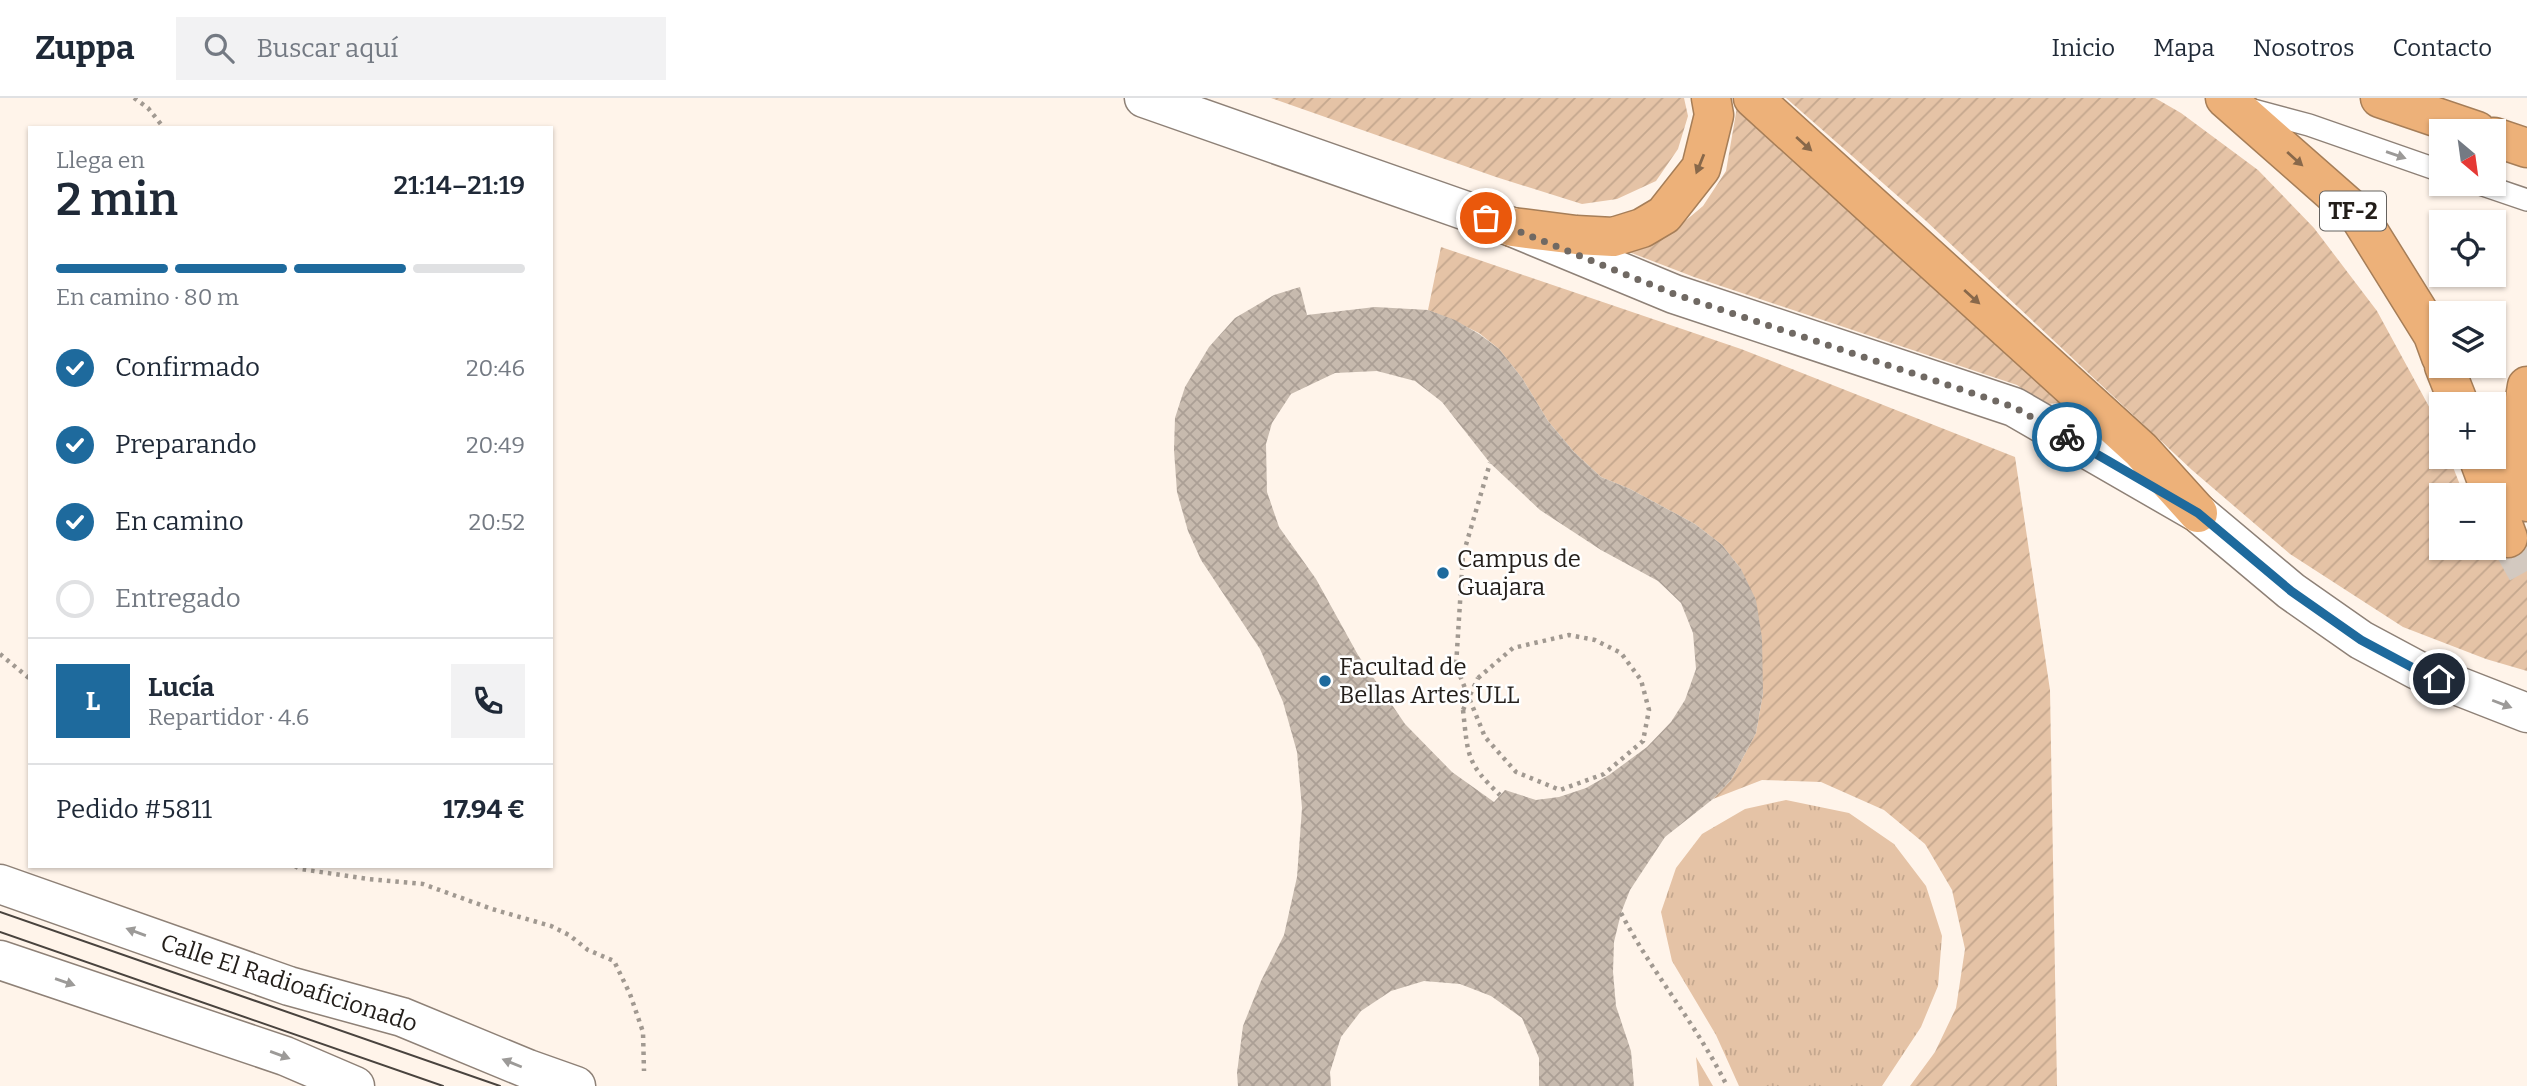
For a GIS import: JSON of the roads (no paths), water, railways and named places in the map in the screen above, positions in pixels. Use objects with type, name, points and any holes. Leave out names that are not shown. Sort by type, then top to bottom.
[{"type":"highway","points":[[1512,227],[1613,237],[1642,228],[1664,215],[1701,168],[1714,115],[1710,98]]},
{"type":"highway","points":[[1753,98],[2141,450],[2198,513]]},
{"type":"highway","points":[[2380,98],[2442,119]]},
{"type":"highway","name":"TF-2","points":[[2231,102],[2359,216],[2429,329]]},
{"type":"highway","points":[[2506,141],[2527,148]]},
{"type":"highway","points":[[2527,386],[2519,438],[2522,488],[2527,502]]},
{"type":"highway","points":[[2506,533],[2508,538]]},
{"type":"street","points":[[1144,98],[1512,227],[1674,294],[2014,407],[2198,513],[2291,591],[2361,640],[2417,670],[2527,713]]},
{"type":"street","name":"Calle El Radioaficionado","points":[[0,884],[289,986],[402,1017],[576,1086]]},
{"type":"street","points":[[0,960],[285,1056],[355,1086]]},
{"type":"lane","points":[[2231,102],[2429,166]]},
{"type":"lane","points":[[2506,193],[2527,200]]},
{"type":"tunnel","points":[[2508,538],[2527,572]]},
{"type":"tram line","points":[[0,912],[500,1086]]},
{"type":"tram line","points":[[0,932],[443,1086]]},
{"type":"place","name":"Campus de Guajara","points":[[1443,573]]},
{"type":"place","name":"Facultad de Bellas Artes ULL","points":[[1325,681]]}]
